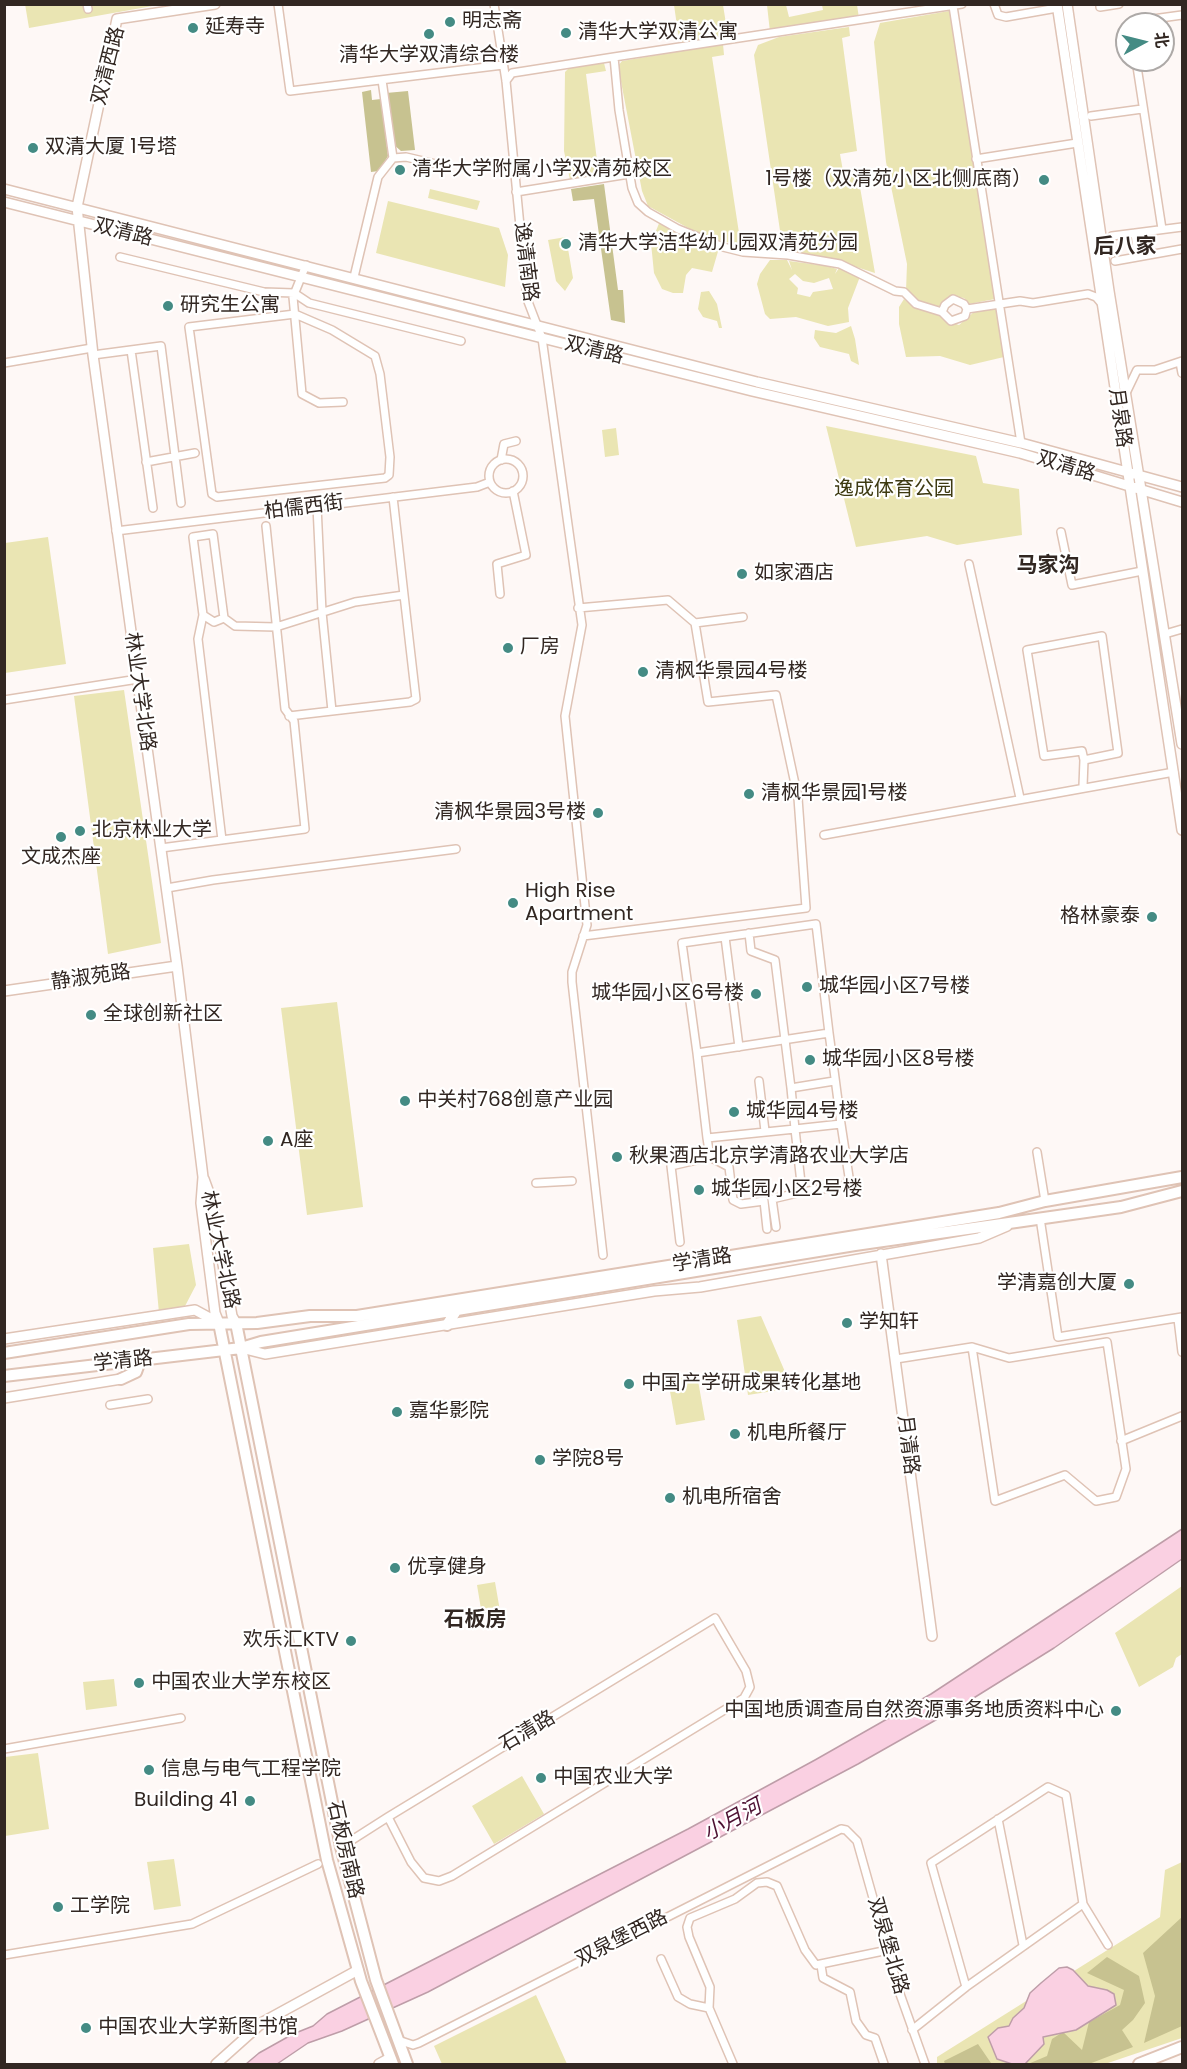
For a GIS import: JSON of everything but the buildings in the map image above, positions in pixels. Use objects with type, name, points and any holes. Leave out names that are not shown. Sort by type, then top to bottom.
[{"type":"main road","name":"双清西路","points":[[77,207],[117,20],[172,7],[215,4]]},
{"type":"main road","name":"月泉路","points":[[1060,6],[1077,143],[1182,830]]},
{"type":"main road","name":"月泉路","points":[[1060,6],[1143,491],[1182,744]]},
{"type":"main road","name":"双清路","points":[[4,189],[537,323],[757,382],[1021,443],[1182,487]]},
{"type":"main road","name":"双清路","points":[[4,202],[752,391],[1020,453],[1182,502]]},
{"type":"main road","name":"林业大学北路","points":[[77,207],[116,531],[177,966],[203,1177],[201,1203],[215,1312],[219,1323]]},
{"type":"main road","name":"静淑苑路","points":[[4,991],[177,966]]},
{"type":"main road","name":"林业大学北路","points":[[203,1177],[212,1201],[231,1316],[236,1323]]},
{"type":"main road","name":"学清路","points":[[4,1353],[189,1324],[236,1323],[310,1316],[357,1316],[999,1213],[1045,1201],[1182,1177]]},
{"type":"main road","name":"学清路","points":[[4,1376],[241,1348],[261,1342],[855,1245],[1121,1206],[1182,1191]]},
{"type":"main road","name":"学清路","points":[[241,1348],[265,1354],[654,1291],[700,1287],[980,1238],[1018,1221]]},
{"type":"main road","name":"月清路","points":[[881,1254],[932,1636]]},
{"type":"main road","name":"学清路","points":[[4,1339],[195,1310],[219,1323]]},
{"type":"main road","points":[[447,1325],[456,1311]]},
{"type":"main road","name":"石板房南路","points":[[219,1323],[327,1860],[358,1970],[392,2062]]},
{"type":"main road","name":"石板房南路","points":[[236,1323],[341,1847],[376,1980],[407,2061]]},
{"type":"main road","points":[[121,1379],[136,1372],[140,1361]]},
{"type":"main road","name":"学清路","points":[[4,1398],[121,1379]]},
{"type":"main road","points":[[216,2064],[263,2022],[358,1970]]},
{"type":"main road","points":[[1139,2064],[1182,2048]]},
{"type":"main road","points":[[379,2064],[392,2062]]},
{"type":"street","points":[[278,4],[290,91],[503,65]]},
{"type":"street","name":"逸清南路","points":[[494,4],[506,81],[527,299],[542,338],[582,625],[565,716],[587,925],[583,936]]},
{"type":"street","points":[[506,81],[512,73],[962,4]]},
{"type":"street","points":[[994,4],[998,15],[1006,17],[1060,6]]},
{"type":"street","points":[[1100,4],[1100,7],[1119,4]]},
{"type":"street","points":[[953,6],[1021,443]]},
{"type":"street","points":[[614,57],[629,174],[638,202],[648,212],[678,229],[743,252],[788,255],[840,264],[895,291],[904,292],[916,304],[942,312],[951,321],[959,320],[967,309],[998,304],[1045,301],[1088,294],[1096,297],[1102,304]]},
{"type":"street","points":[[1137,72],[1162,230]]},
{"type":"street","points":[[382,80],[393,158]]},
{"type":"street","points":[[1091,116],[1142,109]]},
{"type":"street","points":[[976,159],[1077,143]]},
{"type":"street","points":[[354,277],[378,177],[393,158],[406,156],[436,164]]},
{"type":"street","points":[[516,192],[629,174]]},
{"type":"street","points":[[1112,236],[1182,227]]},
{"type":"street","points":[[1135,233],[1138,257]]},
{"type":"street","points":[[1115,261],[1182,249]]},
{"type":"street","points":[[120,257],[264,292],[294,293],[309,303],[461,341]]},
{"type":"street","points":[[306,265],[294,293],[302,394],[319,403],[343,402]]},
{"type":"street","points":[[1044,290],[1045,301]]},
{"type":"street","points":[[942,312],[945,305],[953,299],[964,304],[967,309]]},
{"type":"street","points":[[295,314],[332,330],[375,356],[380,374],[386,421],[390,457],[389,475],[217,497],[212,494],[189,327],[295,314]]},
{"type":"street","points":[[4,363],[93,351],[131,350],[160,346],[181,503]]},
{"type":"street","points":[[131,350],[153,508]]},
{"type":"street","points":[[1126,393],[1137,370],[1155,370],[1181,361],[1182,373]]},
{"type":"street","points":[[501,460],[516,463],[522,472],[521,484],[513,491],[502,493],[490,482],[493,466],[501,460],[504,444],[516,441]]},
{"type":"street","points":[[146,462],[195,453]]},
{"type":"street","name":"柏儒西街","points":[[116,531],[477,487],[490,482]]},
{"type":"street","points":[[500,594],[497,564],[526,555],[513,491]]},
{"type":"street","points":[[290,716],[410,702],[416,699],[393,497]]},
{"type":"street","points":[[317,506],[322,612],[332,711]]},
{"type":"street","points":[[161,848],[305,829],[294,721],[285,709],[266,526]]},
{"type":"street","points":[[1061,532],[1072,585],[1142,571]]},
{"type":"street","points":[[222,840],[198,639],[203,615],[193,537],[213,534],[224,618],[235,626],[276,627],[355,602],[404,595]]},
{"type":"street","points":[[969,564],[1020,798]]},
{"type":"street","points":[[578,608],[668,600],[695,623],[708,702],[777,695],[798,798],[806,908],[583,936],[572,972],[572,982],[603,1255]]},
{"type":"street","points":[[203,615],[214,622],[224,618]]},
{"type":"street","points":[[695,623],[743,617]]},
{"type":"street","points":[[1165,634],[1182,629]]},
{"type":"street","points":[[1083,786],[1082,751],[1044,756],[1027,650],[1102,636],[1118,753],[1084,760]]},
{"type":"street","points":[[4,700],[138,679]]},
{"type":"street","points":[[825,835],[1083,786],[1174,772]]},
{"type":"street","points":[[167,888],[456,849]]},
{"type":"street","points":[[710,1157],[682,943],[816,924],[849,1178],[847,1185],[802,1191],[772,1199],[776,1227]]},
{"type":"street","points":[[748,933],[751,951],[775,960],[802,1191]]},
{"type":"street","points":[[725,937],[740,1047]]},
{"type":"street","points":[[697,1053],[829,1033]]},
{"type":"street","points":[[791,1088],[834,1081],[835,1078]]},
{"type":"street","points":[[759,1082],[765,1131]]},
{"type":"street","points":[[707,1138],[841,1124]]},
{"type":"street","points":[[1037,1152],[1045,1201]]},
{"type":"street","points":[[681,1242],[671,1166],[710,1157],[729,1167],[733,1200],[741,1204],[764,1201],[767,1229]]},
{"type":"street","points":[[536,1183],[572,1181]]},
{"type":"street","points":[[1040,1218],[1059,1337],[1180,1318],[1182,1352]]},
{"type":"street","points":[[896,1359],[972,1347],[1009,1358],[1107,1342],[1126,1469],[1116,1497],[1096,1501],[1065,1476],[995,1501],[972,1347]]},
{"type":"street","points":[[110,1405],[148,1399]]},
{"type":"street","points":[[1121,1441],[1182,1416]]},
{"type":"street","name":"石清路","points":[[341,1847],[388,1817],[715,1618],[746,1671],[750,1687],[744,1698],[452,1876],[439,1881],[424,1878],[411,1862],[388,1817]]},
{"type":"street","points":[[4,1749],[181,1718]]},
{"type":"street","points":[[966,1987],[931,1863],[1048,1787],[1066,1795],[1083,1904],[1108,1946]]},
{"type":"street","points":[[998,1820],[1023,1945]]},
{"type":"street","name":"双泉堡西路","points":[[398,2040],[413,2045],[418,2043],[826,1835],[841,1829],[846,1830]]},
{"type":"street","name":"双泉堡北路","points":[[846,1830],[857,1841],[912,2030],[925,2064]]},
{"type":"street","points":[[4,1955],[192,1924],[318,1864]]},
{"type":"street","points":[[733,2064],[709,2008],[710,1987],[689,1937],[687,1927],[690,1918],[735,1899],[757,1884],[767,1882],[777,1886],[805,1950],[816,1965],[888,1950]]},
{"type":"street","points":[[912,2030],[1023,1945],[1083,1904]]},
{"type":"street","points":[[661,1959],[678,1997],[690,2004],[709,2008]]},
{"type":"street","points":[[821,1965],[823,1978],[850,1992],[856,2021],[866,2035],[875,2038],[884,2064]]},
{"type":"green space","points":[[25,4],[158,5],[29,28]]},
{"type":"green space","points":[[674,5],[723,5],[728,36],[682,42],[678,33]]},
{"type":"green space","points":[[767,5],[786,5],[789,17],[823,10],[822,5],[857,5],[859,18],[770,32]]},
{"type":"green space","points":[[949,11],[953,17],[995,299],[969,304],[964,298],[951,296],[941,308],[925,305],[906,291],[907,264],[886,162],[874,42],[880,23]]},
{"type":"green space","points":[[849,27],[850,36],[842,38],[857,151],[840,154],[843,171],[857,170],[875,273],[841,262],[783,251],[754,55],[758,45],[779,37]]},
{"type":"green space","points":[[723,44],[724,55],[712,57],[741,246],[701,235],[648,206],[642,191],[618,66],[622,61]]},
{"type":"green space","points":[[604,63],[606,71],[586,74],[599,176],[570,180],[564,151],[565,72],[569,68]]},
{"type":"green space","points":[[430,189],[480,201],[477,210],[428,198]]},
{"type":"green space","points":[[388,201],[499,228],[508,255],[505,287],[376,253]]},
{"type":"green space","points":[[660,221],[719,248],[712,272],[692,268],[686,275],[683,293],[673,293],[662,289],[654,273],[651,243]]},
{"type":"green space","points":[[566,237],[573,278],[565,291],[556,281],[548,240]]},
{"type":"green space","points":[[770,260],[787,260],[792,270],[789,261],[827,266],[837,269],[835,274],[841,265],[861,274],[848,308],[849,322],[828,326],[796,317],[770,319],[765,314],[757,284],[760,274]],"holes":[[[795,274],[803,281],[814,283],[829,278],[833,289],[813,292],[810,297],[797,294],[798,288],[789,279]]]},
{"type":"green space","points":[[709,291],[717,304],[722,328],[719,328],[717,321],[703,317],[698,309],[701,292]]},
{"type":"green space","points":[[904,299],[915,308],[941,313],[945,320],[959,325],[975,311],[996,309],[1004,357],[970,365],[940,356],[906,357],[899,324],[899,307]]},
{"type":"green space","points":[[851,326],[859,365],[851,361],[849,354],[820,347],[814,338],[815,330],[836,333]]},
{"type":"green space","name":"逸成体育公园","points":[[826,426],[976,456],[983,483],[1019,489],[1022,535],[957,545],[927,536],[856,547]]},
{"type":"green space","points":[[616,428],[619,455],[605,457],[602,430]]},
{"type":"green space","points":[[48,537],[66,664],[5,673],[5,543]]},
{"type":"green space","points":[[124,690],[161,943],[108,954],[74,696]]},
{"type":"green space","points":[[337,1002],[363,1207],[307,1215],[281,1008]]},
{"type":"green space","points":[[189,1244],[196,1285],[184,1308],[159,1313],[153,1248]]},
{"type":"green space","points":[[761,1316],[792,1388],[748,1395],[737,1320]]},
{"type":"green space","points":[[697,1375],[705,1420],[676,1425],[668,1380]]},
{"type":"green space","points":[[495,1582],[500,1611],[482,1615],[477,1585]]},
{"type":"green space","points":[[1182,1586],[1182,1654],[1176,1658],[1173,1667],[1139,1687],[1115,1633]]},
{"type":"green space","points":[[114,1679],[117,1706],[86,1710],[83,1682]]},
{"type":"green space","points":[[38,1753],[49,1829],[5,1836],[5,1757]]},
{"type":"green space","points":[[522,1776],[544,1814],[494,1844],[472,1806]]},
{"type":"green space","points":[[174,1859],[181,1906],[154,1910],[147,1862]]},
{"type":"green space","points":[[1182,1862],[1182,2038],[1105,2064],[937,2064],[937,2057],[1160,1917],[1165,1870]]},
{"type":"green space","points":[[536,1995],[567,2064],[442,2064],[434,2046]]},
{"type":"shaded area","points":[[371,90],[372,100],[381,99],[388,156],[379,171],[371,172],[362,92]]},
{"type":"shaded area","points":[[408,91],[415,150],[401,151],[393,144],[386,93]]},
{"type":"shaded area","points":[[604,184],[618,290],[623,290],[625,323],[611,320],[594,199],[573,201],[571,189]]},
{"type":"shaded area","points":[[1182,1917],[1182,2026],[1144,2043],[1155,1996],[1143,1953]]},
{"type":"shaded area","points":[[1107,1957],[1139,1976],[1145,2003],[1133,2020],[1122,2030],[1133,2047],[1089,2064],[1028,2064],[1047,2056],[1052,2039],[1063,2032],[1082,2050],[1089,2022],[1120,2005],[1124,1990],[1087,1973]]},
{"type":"shaded area","points":[[978,2044],[991,2063],[1001,2064],[945,2064],[944,2061]]},
{"type":"water","name":"小月河","points":[[1182,1529],[1182,1559],[1054,1648],[964,1704],[858,1764],[428,1992],[342,2031],[308,2043],[277,2064],[246,2064],[259,2053],[313,2026],[327,2014],[688,1829],[931,1694]]},
{"type":"water","points":[[1067,1967],[1073,1970],[1088,1986],[1114,1994],[1116,2005],[1076,2030],[1043,2037],[1044,2044],[1025,2064],[1012,2064],[997,2059],[988,2037],[998,2028],[1009,2026],[1013,2018],[1024,2008],[1030,1993],[1059,1968]]},
{"type":"place","name":"明志斋","points":[[450,22]]},
{"type":"place","name":"延寿寺","points":[[193,28]]},
{"type":"place","name":"清华大学双清公寓","points":[[566,33]]},
{"type":"place","name":"清华大学双清综合楼","points":[[429,34]]},
{"type":"place","name":"双清大厦 1号塔","points":[[33,148]]},
{"type":"place","name":"清华大学附属小学双清苑校区","points":[[400,170]]},
{"type":"place","name":"1号楼（双清苑小区北侧底商）","points":[[1044,180]]},
{"type":"place","name":"清华大学洁华幼儿园双清苑分园","points":[[566,244]]},
{"type":"place","name":"研究生公寓","points":[[168,306]]},
{"type":"place","name":"如家酒店","points":[[742,574]]},
{"type":"place","name":"厂房","points":[[508,648]]},
{"type":"place","name":"清枫华景园4号楼","points":[[643,672]]},
{"type":"place","name":"清枫华景园1号楼","points":[[749,794]]},
{"type":"place","name":"清枫华景园3号楼","points":[[598,813]]},
{"type":"place","name":"北京林业大学","points":[[80,831]]},
{"type":"place","name":"文成杰座","points":[[61,837]]},
{"type":"place","name":"High Rise Apartment","points":[[513,903]]},
{"type":"place","name":"格林豪泰","points":[[1152,917]]},
{"type":"place","name":"城华园小区7号楼","points":[[807,987]]},
{"type":"place","name":"城华园小区6号楼","points":[[756,994]]},
{"type":"place","name":"全球创新社区","points":[[91,1015]]},
{"type":"place","name":"城华园小区8号楼","points":[[810,1060]]},
{"type":"place","name":"中关村768创意产业园","points":[[405,1101]]},
{"type":"place","name":"城华园4号楼","points":[[734,1112]]},
{"type":"place","name":"A座","points":[[268,1141]]},
{"type":"place","name":"秋果酒店北京学清路农业大学店","points":[[617,1157]]},
{"type":"place","name":"城华园小区2号楼","points":[[699,1190]]},
{"type":"place","name":"学清嘉创大厦","points":[[1129,1284]]},
{"type":"place","name":"学知轩","points":[[847,1323]]},
{"type":"place","name":"中国产学研成果转化基地","points":[[629,1384]]},
{"type":"place","name":"嘉华影院","points":[[397,1412]]},
{"type":"place","name":"机电所餐厅","points":[[735,1434]]},
{"type":"place","name":"学院8号","points":[[540,1460]]},
{"type":"place","name":"机电所宿舍","points":[[670,1498]]},
{"type":"place","name":"优享健身","points":[[395,1568]]},
{"type":"place","name":"欢乐汇KTV","points":[[351,1641]]},
{"type":"place","name":"中国农业大学东校区","points":[[139,1683]]},
{"type":"place","name":"中国地质调查局自然资源事务地质资料中心","points":[[1116,1711]]},
{"type":"place","name":"信息与电气工程学院","points":[[149,1770]]},
{"type":"place","name":"中国农业大学","points":[[541,1778]]},
{"type":"place","name":"Building 41","points":[[250,1801]]},
{"type":"place","name":"工学院","points":[[58,1907]]},
{"type":"place","name":"中国农业大学新图书馆","points":[[86,2028]]},
{"type":"district","name":"后八家","points":[[1125,248]]},
{"type":"district","name":"马家沟","points":[[1048,567]]},
{"type":"district","name":"石板房","points":[[475,1621]]}]
